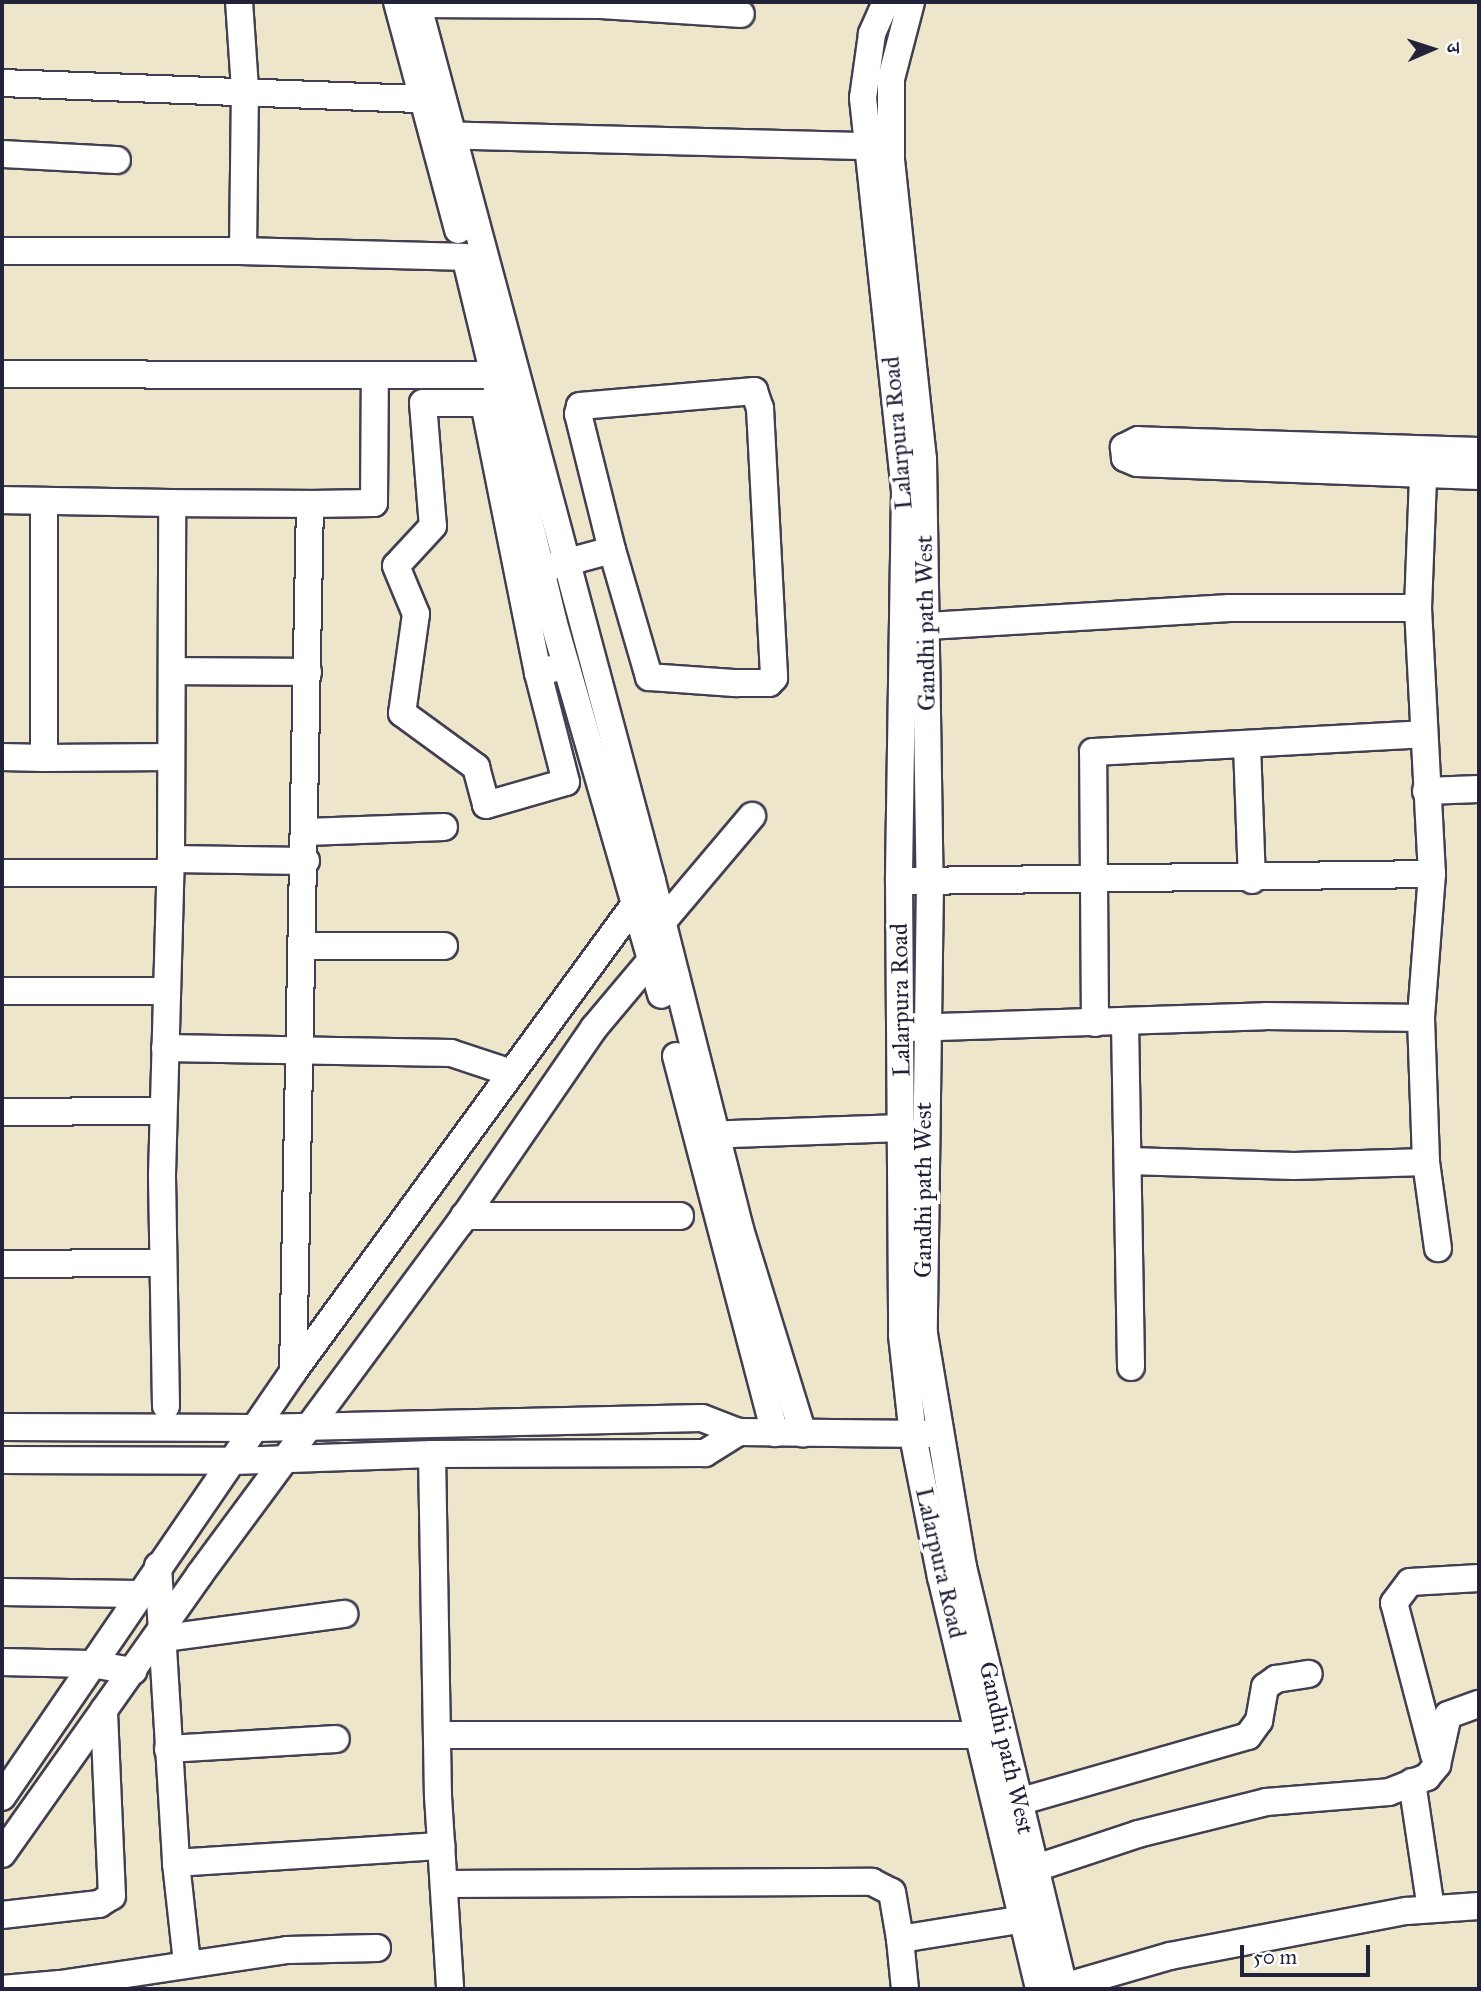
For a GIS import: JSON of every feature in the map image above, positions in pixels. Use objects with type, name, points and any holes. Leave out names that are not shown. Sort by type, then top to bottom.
[{"type":"street","points":[[239,2],[245,89],[243,251]]},
{"type":"street","points":[[741,14],[602,5],[410,2],[432,99],[506,375],[553,566],[571,652],[611,778],[707,1135],[775,1433]]},
{"type":"street","name":"Lalarpura Road","points":[[886,2],[866,65],[866,146],[905,492],[917,626],[899,881],[914,1028],[903,1128],[902,1335],[913,1436],[979,1735],[1033,1918]]},
{"type":"street","name":"Gandhi path West","points":[[911,2],[891,79],[891,160],[923,458],[917,626],[930,882],[914,1028],[924,1334],[963,1567],[1033,1869],[1033,1918],[1055,1988]]},
{"type":"street","points":[[2,83],[245,89],[432,99]]},
{"type":"street","points":[[443,135],[866,146]]},
{"type":"street","points":[[443,135],[465,257],[506,375]]},
{"type":"street","points":[[2,154],[117,160]]},
{"type":"street","points":[[2,251],[243,251],[465,257]]},
{"type":"street","points":[[2,374],[506,375]]},
{"type":"street","points":[[2,500],[374,503],[375,375]]},
{"type":"street","points":[[754,391],[760,408],[774,678],[769,683],[735,684],[649,677],[612,550],[578,415],[580,406],[754,391]]},
{"type":"street","points":[[484,402],[538,673],[566,782],[486,805],[476,768],[402,713],[416,614],[396,566],[433,526],[423,403],[484,402]]},
{"type":"street","points":[[1438,1248],[1426,1162],[1421,1018],[1432,874],[1418,608],[1426,469],[1405,448],[1138,440],[1124,447],[1125,458],[1137,463],[1426,469],[1479,476]]},
{"type":"street","points":[[1426,469],[1479,451]]},
{"type":"street","points":[[44,501],[44,758]]},
{"type":"street","points":[[166,1406],[163,1111],[170,866],[172,503]]},
{"type":"street","points":[[293,1372],[306,861],[310,504]]},
{"type":"street","points":[[553,566],[612,550]]},
{"type":"street","points":[[917,626],[1229,608],[1418,608]]},
{"type":"street","points":[[538,673],[571,652]]},
{"type":"street","points":[[172,671],[308,673]]},
{"type":"street","points":[[1096,1023],[1097,878],[1093,752],[1424,734]]},
{"type":"street","points":[[1247,745],[1252,880]]},
{"type":"street","points":[[2,757],[170,757]]},
{"type":"street","points":[[611,778],[635,904],[653,941],[707,1135],[740,1229],[803,1434]]},
{"type":"street","points":[[1426,791],[1479,789]]},
{"type":"street","points":[[2,1854],[104,1710],[165,1632],[284,1459],[464,1216],[653,941],[752,816]]},
{"type":"street","points":[[306,832],[444,827]]},
{"type":"street","points":[[2,873],[306,861]]},
{"type":"street","points":[[899,881],[1097,878],[1252,880],[1432,874]]},
{"type":"street","points":[[2,1797],[90,1664],[293,1372],[508,1072],[635,904]]},
{"type":"street","points":[[304,946],[444,946]]},
{"type":"street","points":[[2,991],[166,991]]},
{"type":"street","points":[[914,1028],[1265,1016],[1421,1018]]},
{"type":"street","points":[[1125,1022],[1131,1367]]},
{"type":"street","points":[[165,1048],[452,1053],[508,1072]]},
{"type":"street","points":[[2,1112],[163,1111]]},
{"type":"street","points":[[707,1135],[903,1128]]},
{"type":"street","points":[[1129,1161],[1294,1166],[1426,1162]]},
{"type":"street","points":[[464,1216],[680,1216]]},
{"type":"street","points":[[2,1264],[163,1263]]},
{"type":"street","points":[[2,1426],[256,1428],[702,1418],[739,1432],[913,1436],[939,1433]]},
{"type":"street","points":[[2,1460],[233,1461],[432,1454],[705,1453],[739,1432]]},
{"type":"street","points":[[432,1454],[437,1735],[450,1989]]},
{"type":"street","points":[[158,1566],[165,1632],[168,1749],[176,1863],[187,1963]]},
{"type":"street","points":[[1437,1765],[1394,1603],[1410,1582],[1479,1578]]},
{"type":"street","points":[[2,1592],[138,1594]]},
{"type":"street","points":[[165,1632],[344,1614]]},
{"type":"street","points":[[2,1662],[90,1664],[133,1671]]},
{"type":"street","points":[[1018,1802],[1248,1735],[1259,1721],[1265,1687],[1276,1679],[1309,1674]]},
{"type":"street","points":[[1033,1869],[1138,1834],[1266,1802],[1389,1792],[1427,1777],[1437,1765],[1448,1715],[1479,1704]]},
{"type":"street","points":[[2,1915],[99,1904],[112,1896],[104,1710]]},
{"type":"street","points":[[437,1735],[979,1735]]},
{"type":"street","points":[[168,1749],[336,1739]]},
{"type":"street","points":[[1412,1782],[1431,1909]]},
{"type":"street","points":[[176,1863],[441,1846]]},
{"type":"street","points":[[444,1884],[885,1884],[892,1892],[905,1989]]},
{"type":"street","points":[[1055,1988],[1170,1956],[1431,1909],[1479,1906]]},
{"type":"street","points":[[900,1939],[1033,1918]]},
{"type":"street","points":[[2,1989],[60,1984],[287,1950],[377,1948]]}]
